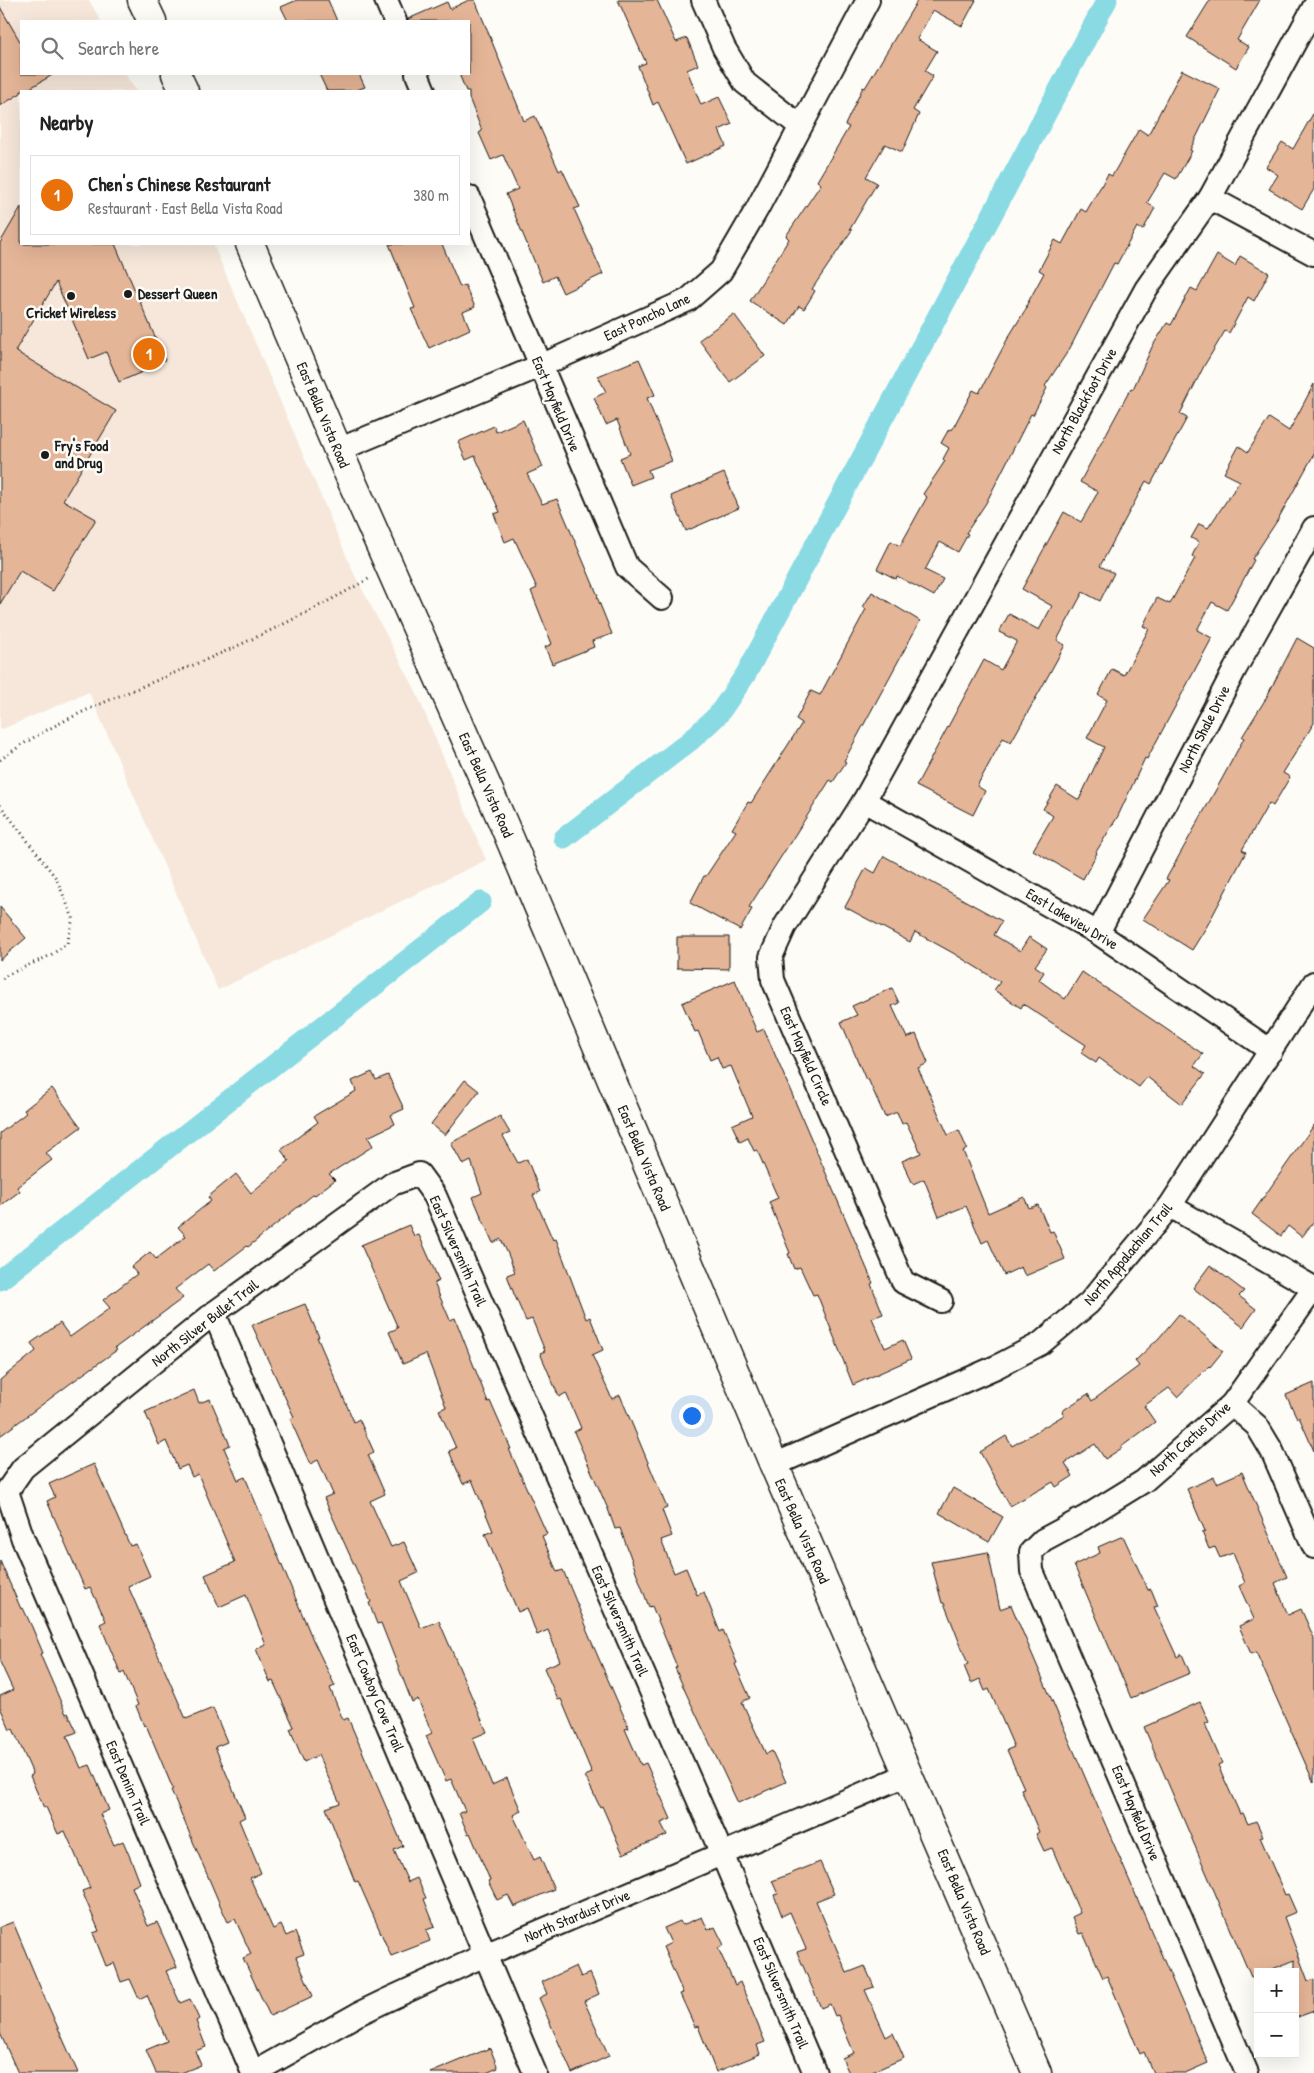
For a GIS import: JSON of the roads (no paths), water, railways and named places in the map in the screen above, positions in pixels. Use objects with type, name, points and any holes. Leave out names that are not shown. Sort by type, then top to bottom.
[{"type":"street","points":[[142,0],[152,20]]},
{"type":"street","points":[[386,0],[395,20]]},
{"type":"street","points":[[703,0],[724,48],[745,83],[800,126]]},
{"type":"street","name":"East Poncho Lane","points":[[338,450],[540,366],[688,300],[721,271],[757,209],[868,0]]},
{"type":"street","name":"North Blackfoot Drive","points":[[864,801],[1146,289],[1210,198],[1314,7]]},
{"type":"street","points":[[176,75],[184,90]]},
{"type":"street","points":[[417,75],[424,90]]},
{"type":"street","points":[[1210,198],[1314,254]]},
{"type":"street","name":"East Mayfield Drive","points":[[470,199],[627,567],[662,598]]},
{"type":"street","name":"East Bella Vista Road","points":[[250,245],[338,450],[504,825],[774,1465],[1038,2073]]},
{"type":"street","name":"North Shale Drive","points":[[1098,933],[1235,669],[1314,528]]},
{"type":"street","name":"East Lakeview Drive","points":[[864,801],[1098,933],[1271,1051]]},
{"type":"street","name":"East Mayfield Circle","points":[[864,801],[785,926],[771,956],[773,980],[903,1282],[940,1301]]},
{"type":"street","name":"North Appalachian Trail","points":[[774,1465],[996,1367],[1040,1344],[1089,1303],[1170,1206],[1314,983]]},
{"type":"street","name":"North Silver Bullet Trail","points":[[7,1491],[23,1468],[214,1313],[392,1184],[419,1174]]},
{"type":"street","name":"East Silversmith Trail","points":[[419,1174],[435,1196],[722,1854],[815,2073]]},
{"type":"street","points":[[1170,1206],[1314,1288]]},
{"type":"street","name":"North Cactus Drive","points":[[1031,1552],[1043,1540],[1084,1518],[1144,1481],[1232,1404],[1314,1288]]},
{"type":"street","name":"East Cowboy Cove Trail","points":[[214,1313],[535,2073]]},
{"type":"street","points":[[1232,1404],[1258,1426],[1272,1451],[1314,1547]]},
{"type":"street","name":"East Denim Trail","points":[[7,1491],[23,1539],[253,2073]]},
{"type":"street","name":"East Mayfield Drive","points":[[1031,1552],[1032,1571],[1247,2073]]},
{"type":"street","name":"North Stardust Drive","points":[[253,2073],[358,2014],[485,1955],[909,1774]]},
{"type":"waterway","points":[[564,838],[690,741],[718,715],[746,674],[1107,0]]},
{"type":"waterway","points":[[0,1280],[481,902]]},
{"type":"place","name":"Dessert Queen","points":[[128,294]]},
{"type":"place","name":"Cricket Wireless","points":[[71,296]]},
{"type":"place","name":"Chen's Chinese Restaurant","points":[[149,354]]},
{"type":"place","name":"Fry's Food and Drug","points":[[45,455]]}]
